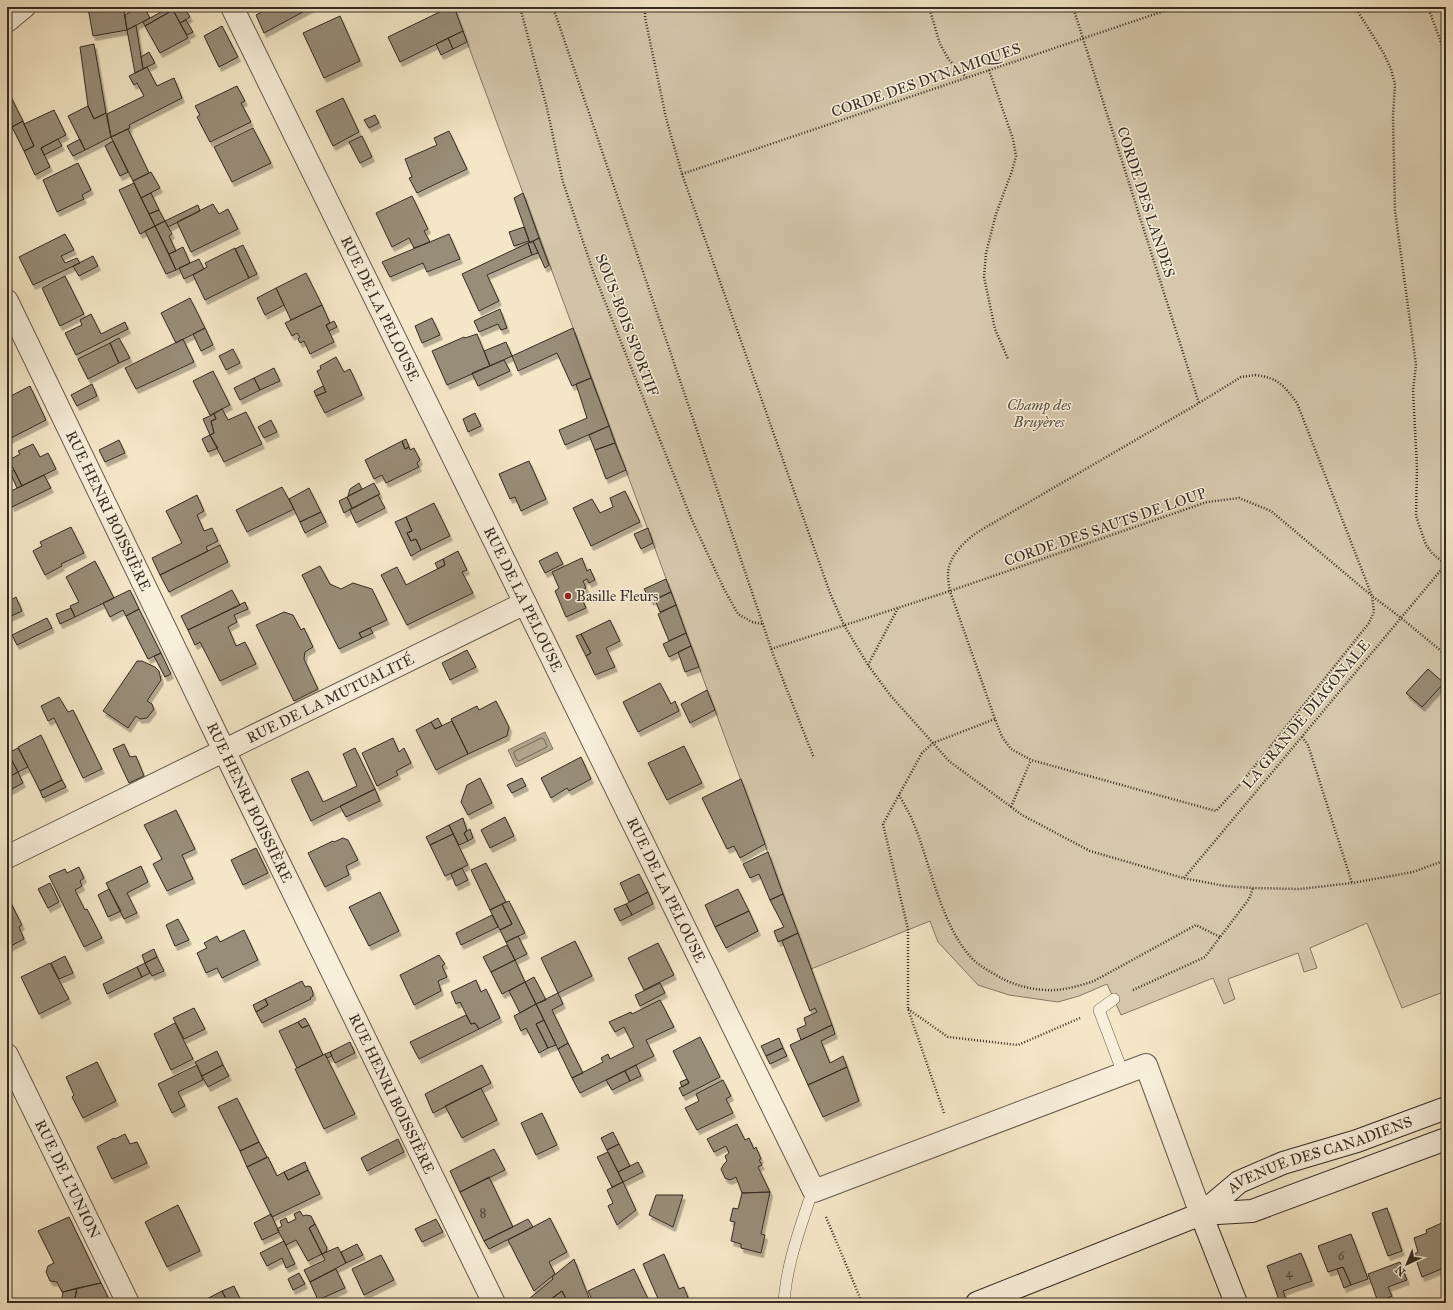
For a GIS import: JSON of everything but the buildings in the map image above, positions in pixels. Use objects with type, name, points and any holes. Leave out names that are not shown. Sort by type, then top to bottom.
[{"type":"street","points":[[7,21],[24,7]]},
{"type":"street","name":"RUE DE LA PELOUSE","points":[[232,7],[814,1191]]},
{"type":"street","name":"RUE HENRI BOISSIÈRE","points":[[7,302],[224,751],[494,1303]]},
{"type":"street","name":"RUE DE LA MUTUALITÉ","points":[[7,857],[525,603]]},
{"type":"street","name":"RUE DE L'UNION","points":[[7,1055],[128,1303]]},
{"type":"street","points":[[814,1191],[1146,1065],[1201,1214],[1236,1303]]},
{"type":"street","name":"AVENUE DES CANADIENS","points":[[1201,1214],[1239,1182],[1283,1163],[1357,1142],[1446,1108]]},
{"type":"street","name":"AVENUE DES CANADIENS","points":[[977,1303],[1201,1214],[1252,1211],[1446,1139]]},
{"type":"lane","points":[[1114,999],[1099,1010],[1123,1073]]},
{"type":"lane","points":[[784,1303],[789,1265],[809,1200],[814,1191]]},
{"type":"path","name":"SOUS-BOIS SPORTIF","points":[[520,7],[546,104],[563,182],[594,274],[691,518],[724,589],[738,614],[752,622],[763,624]]},
{"type":"path","points":[[553,7],[771,649],[814,758]]},
{"type":"path","points":[[645,7],[645,17],[666,118],[682,174],[827,585],[844,625],[868,665],[890,695],[949,761],[1022,815],[1090,851],[1183,878],[1225,886],[1300,889],[1352,883],[1413,872],[1446,860]]},
{"type":"path","points":[[929,7],[940,44],[949,60],[967,78]]},
{"type":"path","name":"CORDE DES LANDES","points":[[1073,7],[1199,403]]},
{"type":"path","name":"CORDE DES DYNAMIQUES","points":[[682,174],[1176,7]]},
{"type":"path","points":[[1355,7],[1383,52],[1391,69],[1395,85],[1392,116],[1395,211],[1416,365],[1413,390],[1417,468],[1416,516],[1426,545],[1432,553],[1446,564]]},
{"type":"path","points":[[1428,7],[1446,56]]},
{"type":"path","points":[[989,70],[1012,139],[1016,156],[996,214],[986,253],[984,277],[988,303],[995,329],[1008,359]]},
{"type":"path","points":[[1255,375],[1270,376],[1284,386],[1297,403],[1372,596],[1374,612],[1369,623],[1238,787],[1216,811],[1031,760],[1011,749],[1002,737],[995,719],[950,591],[948,573],[951,561],[960,545],[968,539],[1199,403],[1240,378],[1255,375]]},
{"type":"path","name":"CORDE DES SAUTS DE LOUP","points":[[771,649],[950,591],[1207,502],[1239,498],[1271,511],[1372,596],[1446,655]]},
{"type":"path","name":"LA GRANDE DIAGONALE","points":[[1183,878],[1302,737],[1400,617],[1446,564]]},
{"type":"path","points":[[868,665],[898,608]]},
{"type":"path","points":[[944,1114],[908,1009],[908,929],[883,824],[922,753],[933,743],[995,719]]},
{"type":"path","points":[[1302,737],[1308,745],[1352,883]]},
{"type":"path","points":[[1011,807],[1031,760]]},
{"type":"path","points":[[899,795],[911,817],[942,906],[952,928],[964,948],[976,962],[1008,982],[1028,988],[1056,990],[1081,985],[1094,981],[1196,925],[1220,938]]},
{"type":"path","points":[[1114,999],[1205,957],[1249,899],[1253,888]]},
{"type":"path","points":[[908,1009],[948,1037],[1018,1044],[1099,1010]]},
{"type":"path","points":[[814,1191],[861,1300],[858,1303]]},
{"type":"green space","name":"Champ des Bruyères","points":[[454,7],[1446,7],[1446,991],[1402,1008],[1367,923],[1310,948],[1317,968],[1304,972],[1298,953],[1228,979],[1235,999],[1224,1004],[1213,978],[1121,1015],[1107,984],[1079,996],[1058,1002],[1009,995],[978,985],[938,942],[930,921],[811,969]]},
{"type":"water","points":[[545,732],[553,749],[516,767],[508,750]]},
{"type":"place","name":"Basille Fleurs","points":[[568,596]]}]
